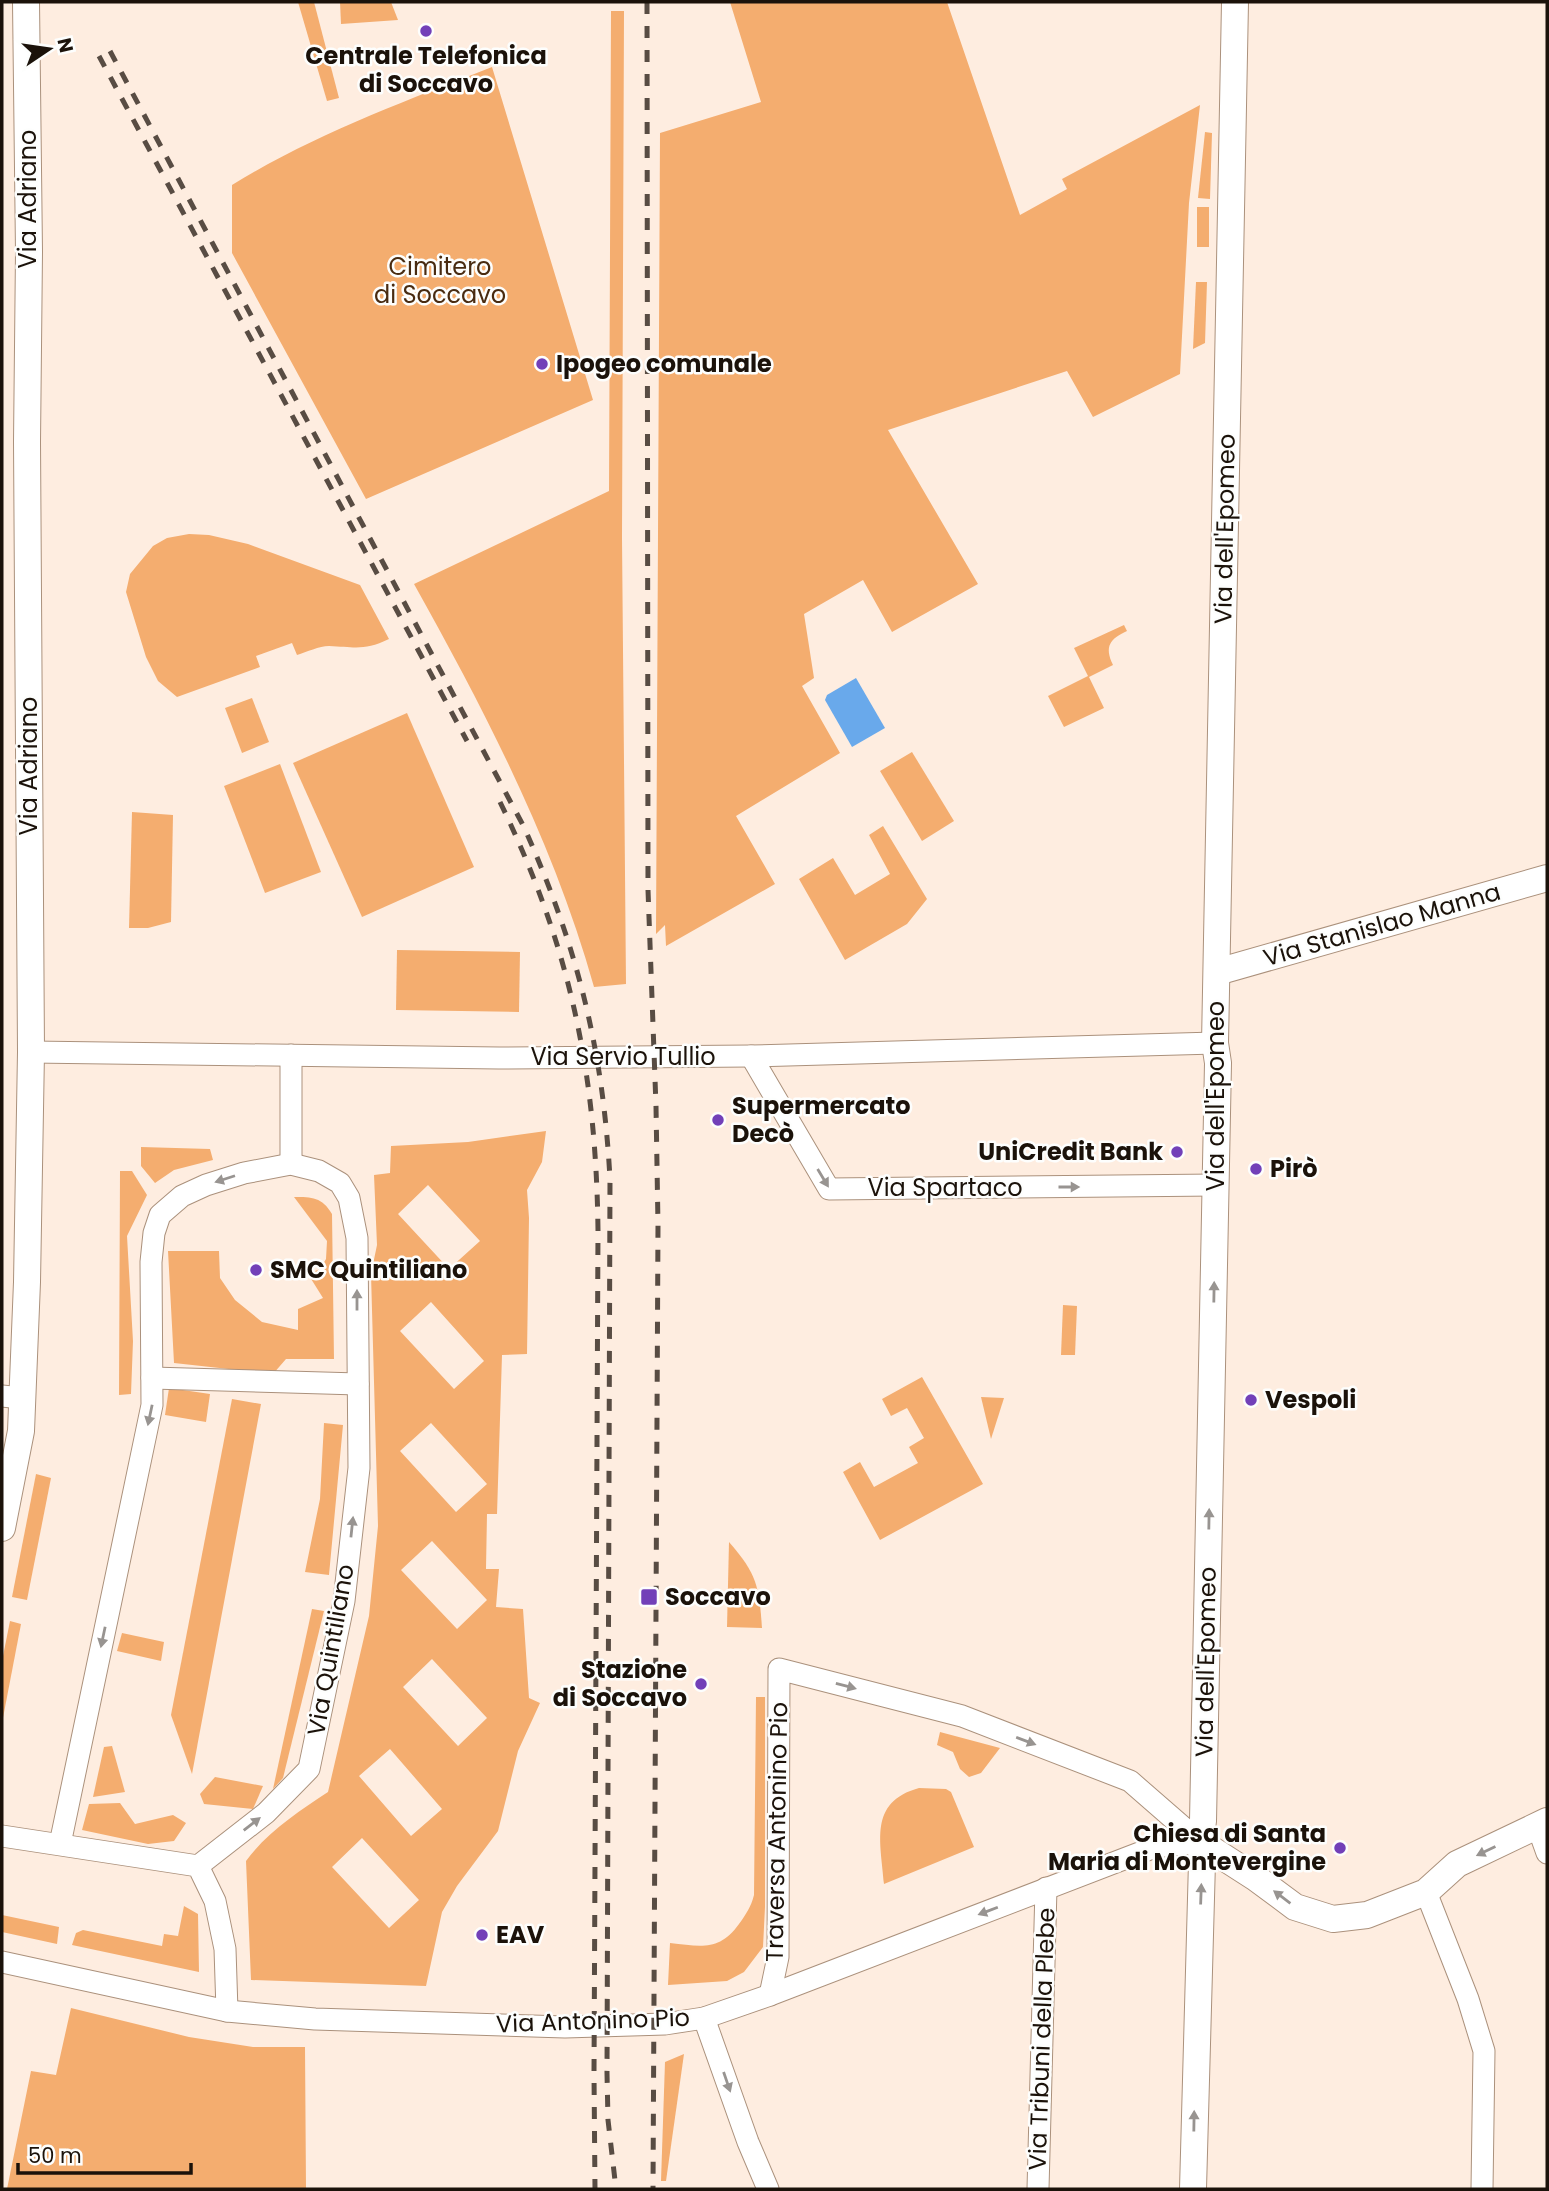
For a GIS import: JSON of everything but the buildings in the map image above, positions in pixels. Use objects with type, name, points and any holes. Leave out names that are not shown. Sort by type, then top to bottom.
[{"type":"street","name":"Via Adriano","points":[[2,1528],[21,1431],[12,1397],[31,1052],[26,2]]},
{"type":"street","name":"Via dell'Epomeo","points":[[1193,2189],[1216,1185],[1218,1063],[1215,1043],[1234,2]]},
{"type":"street","name":"Via Stanislao Manna","points":[[1217,972],[1547,878]]},
{"type":"street","name":"Via Servio Tullio","points":[[31,1052],[499,1058],[751,1056],[1215,1043]]},
{"type":"street","points":[[291,1055],[291,1164]]},
{"type":"street","name":"Via Spartaco","points":[[751,1056],[830,1189],[1216,1185]]},
{"type":"street","name":"Via Quintiliano","points":[[60,1844],[152,1405],[151,1262],[154,1233],[160,1215],[182,1196],[206,1185],[244,1173],[291,1164],[319,1171],[340,1183],[349,1198],[357,1238],[359,1468],[344,1601],[309,1769],[266,1813],[198,1866]]},
{"type":"street","points":[[152,1378],[358,1384]]},
{"type":"street","name":"Traversa Antonino Pio","points":[[770,1995],[778,1957],[779,1669],[962,1716],[1130,1781],[1200,1842]]},
{"type":"street","points":[[1200,1842],[1295,1907],[1333,1919],[1367,1915],[1426,1892],[1457,1864],[1542,1823],[1547,1853]]},
{"type":"street","points":[[2,1836],[198,1866],[215,1901],[225,1949],[228,2011]]},
{"type":"street","name":"Via Antonino Pio","points":[[2,1962],[228,2011],[315,2019],[565,2027],[665,2024],[704,2018],[770,1995],[1155,1847],[1200,1842]]},
{"type":"street","name":"Via Tribuni della Plebe","points":[[1038,2189],[1046,1888]]},
{"type":"street","points":[[1426,1892],[1468,1999],[1484,2051],[1482,2189]]},
{"type":"street","points":[[704,2018],[768,2189]]},
{"type":"green space","points":[[298,2],[314,2],[339,98],[327,101]]},
{"type":"green space","points":[[340,2],[391,2],[398,20],[341,24]]},
{"type":"green space","points":[[730,2],[947,2],[1020,215],[1067,189],[1062,179],[1200,105],[1189,203],[1180,374],[1093,417],[1067,371],[888,430],[978,584],[892,632],[863,580],[804,614],[814,678],[802,686],[840,753],[736,816],[775,884],[666,946],[665,925],[656,934],[660,133],[761,102]]},
{"type":"green space","points":[[611,11],[624,11],[622,538],[626,984],[594,987],[559,882],[516,780],[467,681],[414,584],[609,491]]},
{"type":"green space","name":"Cimitero di Soccavo","points":[[492,67],[593,400],[366,499],[232,253],[232,185],[326,135]]},
{"type":"green space","points":[[1205,132],[1212,133],[1210,199],[1198,198]]},
{"type":"green space","points":[[1197,207],[1209,207],[1209,247],[1197,247]]},
{"type":"green space","points":[[1196,282],[1207,282],[1205,343],[1193,349]]},
{"type":"green space","points":[[189,534],[209,535],[248,544],[360,585],[389,639],[366,647],[325,646],[297,655],[292,643],[256,656],[260,667],[177,697],[158,681],[146,657],[126,592],[130,574],[153,546],[167,538]]},
{"type":"green space","points":[[1124,625],[1127,631],[1110,644],[1109,653],[1113,665],[1089,677],[1104,708],[1064,727],[1048,696],[1088,676],[1074,648]]},
{"type":"green space","points":[[252,698],[269,742],[242,753],[225,708]]},
{"type":"green space","points":[[407,713],[474,867],[362,917],[293,763]]},
{"type":"green space","points":[[912,752],[954,821],[922,841],[880,771]]},
{"type":"green space","points":[[280,764],[321,872],[265,893],[224,786]]},
{"type":"green space","points":[[132,812],[173,815],[171,922],[148,928],[129,928]]},
{"type":"green space","points":[[883,826],[927,899],[907,924],[845,960],[799,879],[833,858],[855,895],[890,874],[869,835]]},
{"type":"green space","points":[[397,950],[520,952],[519,1012],[396,1010]]},
{"type":"green space","points":[[546,1131],[542,1162],[527,1190],[527,1354],[502,1355],[497,1514],[487,1514],[486,1569],[499,1569],[496,1607],[523,1609],[529,1698],[540,1703],[518,1751],[498,1831],[457,1886],[442,1912],[426,1986],[251,1980],[246,1861],[273,1832],[328,1792],[369,1616],[378,1526],[371,1274],[377,1245],[374,1175],[390,1173],[391,1146],[468,1142]],"holes":[[[428,1185],[480,1241],[449,1269],[398,1214]],[[431,1302],[484,1361],[454,1389],[400,1331]],[[431,1423],[487,1484],[456,1512],[400,1451]],[[432,1541],[487,1600],[457,1629],[401,1570]],[[432,1659],[487,1718],[458,1746],[403,1687]],[[390,1749],[442,1809],[411,1836],[359,1776]],[[362,1838],[419,1900],[389,1928],[332,1867]]]},
{"type":"green space","points":[[141,1147],[210,1149],[213,1160],[174,1170],[155,1183],[141,1166]]},
{"type":"green space","points":[[120,1171],[132,1171],[147,1195],[127,1236],[133,1341],[131,1394],[119,1395]]},
{"type":"green space","points":[[294,1197],[316,1199],[332,1214],[334,1359],[286,1359],[273,1374],[174,1363],[168,1251],[219,1251],[220,1278],[235,1300],[262,1322],[298,1330],[298,1309],[323,1298],[308,1274],[320,1269],[326,1259],[327,1241]]},
{"type":"green space","points":[[1063,1305],[1077,1306],[1075,1355],[1061,1355]]},
{"type":"green space","points":[[922,1377],[983,1484],[880,1540],[843,1472],[860,1462],[874,1487],[918,1463],[909,1447],[924,1438],[907,1408],[891,1416],[882,1399]]},
{"type":"green space","points":[[169,1388],[210,1394],[206,1422],[165,1415]]},
{"type":"green space","points":[[981,1397],[1004,1398],[991,1439]]},
{"type":"green space","points":[[232,1399],[261,1404],[192,1774],[171,1715]]},
{"type":"green space","points":[[324,1423],[343,1425],[329,1575],[305,1572],[320,1499]]},
{"type":"green space","points":[[36,1474],[51,1478],[27,1600],[12,1597]]},
{"type":"green space","points":[[729,1542],[746,1563],[755,1581],[762,1628],[727,1627]]},
{"type":"green space","points":[[312,1609],[324,1611],[283,1778],[273,1789]]},
{"type":"green space","points":[[10,1621],[21,1624],[2,1723],[2,1661]]},
{"type":"green space","points":[[122,1633],[164,1642],[161,1661],[117,1651]]},
{"type":"green space","points":[[756,1697],[765,1697],[763,1947],[744,1972],[727,1981],[668,1985],[670,1943],[708,1945],[724,1939],[739,1924],[753,1899]]},
{"type":"green space","points":[[940,1732],[1000,1748],[981,1773],[969,1777],[960,1769],[953,1752],[937,1745]]},
{"type":"green space","points":[[112,1746],[125,1792],[93,1797],[104,1747]]},
{"type":"green space","points":[[215,1777],[263,1786],[253,1809],[204,1804],[200,1794]]},
{"type":"green space","points":[[919,1788],[946,1789],[951,1792],[974,1847],[884,1884],[880,1839],[885,1813],[903,1794]]},
{"type":"green space","points":[[120,1803],[135,1824],[173,1815],[186,1823],[174,1841],[148,1844],[82,1830],[89,1804]]},
{"type":"green space","points":[[184,1906],[198,1914],[199,1972],[72,1945],[76,1933],[83,1930],[162,1946],[164,1934],[178,1936]]},
{"type":"green space","points":[[2,1915],[59,1927],[57,1944],[2,1932]]},
{"type":"green space","points":[[71,2008],[189,2037],[253,2047],[305,2047],[306,2189],[7,2189],[31,2071],[56,2075]]},
{"type":"green space","points":[[684,2054],[666,2181],[661,2181],[665,2062]]},
{"type":"water","points":[[856,678],[885,728],[852,747],[825,700],[827,695]]},
{"type":"railway","points":[[647,2],[648,890],[658,1225],[653,2189]]},
{"type":"railway","points":[[110,51],[524,827],[559,914],[584,998],[601,1085],[610,1179],[607,2073],[608,2120],[616,2189]]},
{"type":"railway","points":[[99,56],[467,741]]},
{"type":"railway","points":[[500,802],[545,907],[561,959],[585,1063],[596,1172],[595,2189]]},
{"type":"place","name":"Centrale Telefonica di Soccavo","points":[[426,31]]},
{"type":"place","name":"Ipogeo comunale","points":[[542,364]]},
{"type":"place","name":"Supermercato Decò","points":[[718,1120]]},
{"type":"place","name":"UniCredit Bank","points":[[1177,1152]]},
{"type":"place","name":"Pirò","points":[[1256,1169]]},
{"type":"place","name":"SMC Quintiliano","points":[[256,1270]]},
{"type":"place","name":"Vespoli","points":[[1251,1400]]},
{"type":"place","name":"Soccavo","points":[[649,1597]]},
{"type":"place","name":"Stazione di Soccavo","points":[[701,1684]]},
{"type":"place","name":"Chiesa di Santa Maria di Montevergine","points":[[1340,1848]]},
{"type":"place","name":"EAV","points":[[482,1935]]}]
